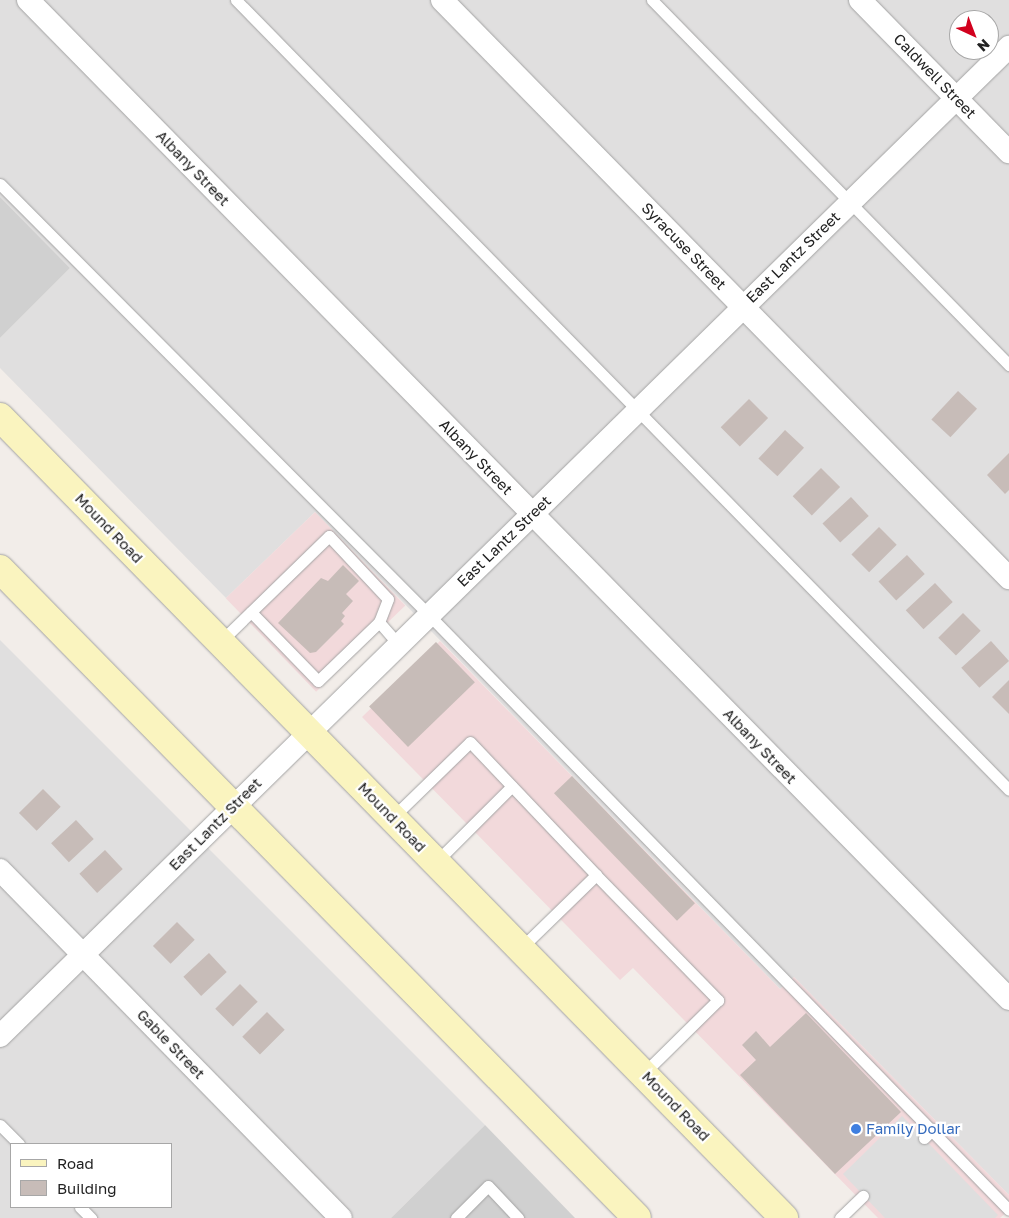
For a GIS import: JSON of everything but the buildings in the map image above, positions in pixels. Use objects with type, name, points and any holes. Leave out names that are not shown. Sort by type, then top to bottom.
[{"type":"main road","name":"Mound Road","points":[[0,417],[784,1218]]},
{"type":"main road","points":[[0,569],[637,1218]]},
{"type":"street","name":"Albany Street","points":[[28,0],[1009,999]]},
{"type":"street","name":"Syracuse Street","points":[[442,0],[1009,578]]},
{"type":"street","name":"Caldwell Street","points":[[860,0],[1009,152]]},
{"type":"street","name":"East Lantz Street","points":[[0,1036],[428,614],[1009,47]]},
{"type":"street","name":"Gable Street","points":[[0,870],[341,1218]]},
{"type":"lane","points":[[236,0],[1009,790]]},
{"type":"lane","points":[[652,0],[1009,365]]},
{"type":"lane","points":[[0,184],[428,614],[934,1129],[1009,1210]]},
{"type":"lane","points":[[220,642],[329,536],[388,599],[379,622],[318,681],[251,612]]},
{"type":"lane","points":[[379,622],[398,644]]},
{"type":"lane","points":[[393,818],[470,742],[718,1000],[644,1073]]},
{"type":"lane","points":[[436,862],[512,786]]},
{"type":"lane","points":[[521,948],[596,875]]},
{"type":"lane","points":[[0,1125],[18,1143]]},
{"type":"lane","points":[[924,1138],[934,1129]]},
{"type":"lane","points":[[456,1218],[488,1186],[518,1218]]},
{"type":"lane","points":[[840,1218],[863,1196]]},
{"type":"lane","points":[[81,1208],[91,1218]]},
{"type":"shaded area","points":[[0,0],[1009,0],[1009,1195],[794,977],[780,989],[315,512],[226,598],[0,368],[0,338],[70,268],[0,197]]},
{"type":"shaded area","points":[[0,197],[70,268],[0,338]]},
{"type":"shaded area","points":[[315,512],[405,606],[316,692],[226,598]]},
{"type":"shaded area","points":[[0,640],[485,1125],[391,1218],[0,1218]]},
{"type":"shaded area","points":[[440,641],[780,989],[794,977],[1009,1195],[1009,1210],[1000,1218],[878,1218],[633,968],[620,980],[362,717]]},
{"type":"shaded area","points":[[902,1116],[998,1215],[995,1218],[885,1218],[843,1174]]},
{"type":"shaded area","points":[[485,1125],[575,1218],[391,1218]]},
{"type":"place","name":"Family Dollar","points":[[856,1129]]}]
